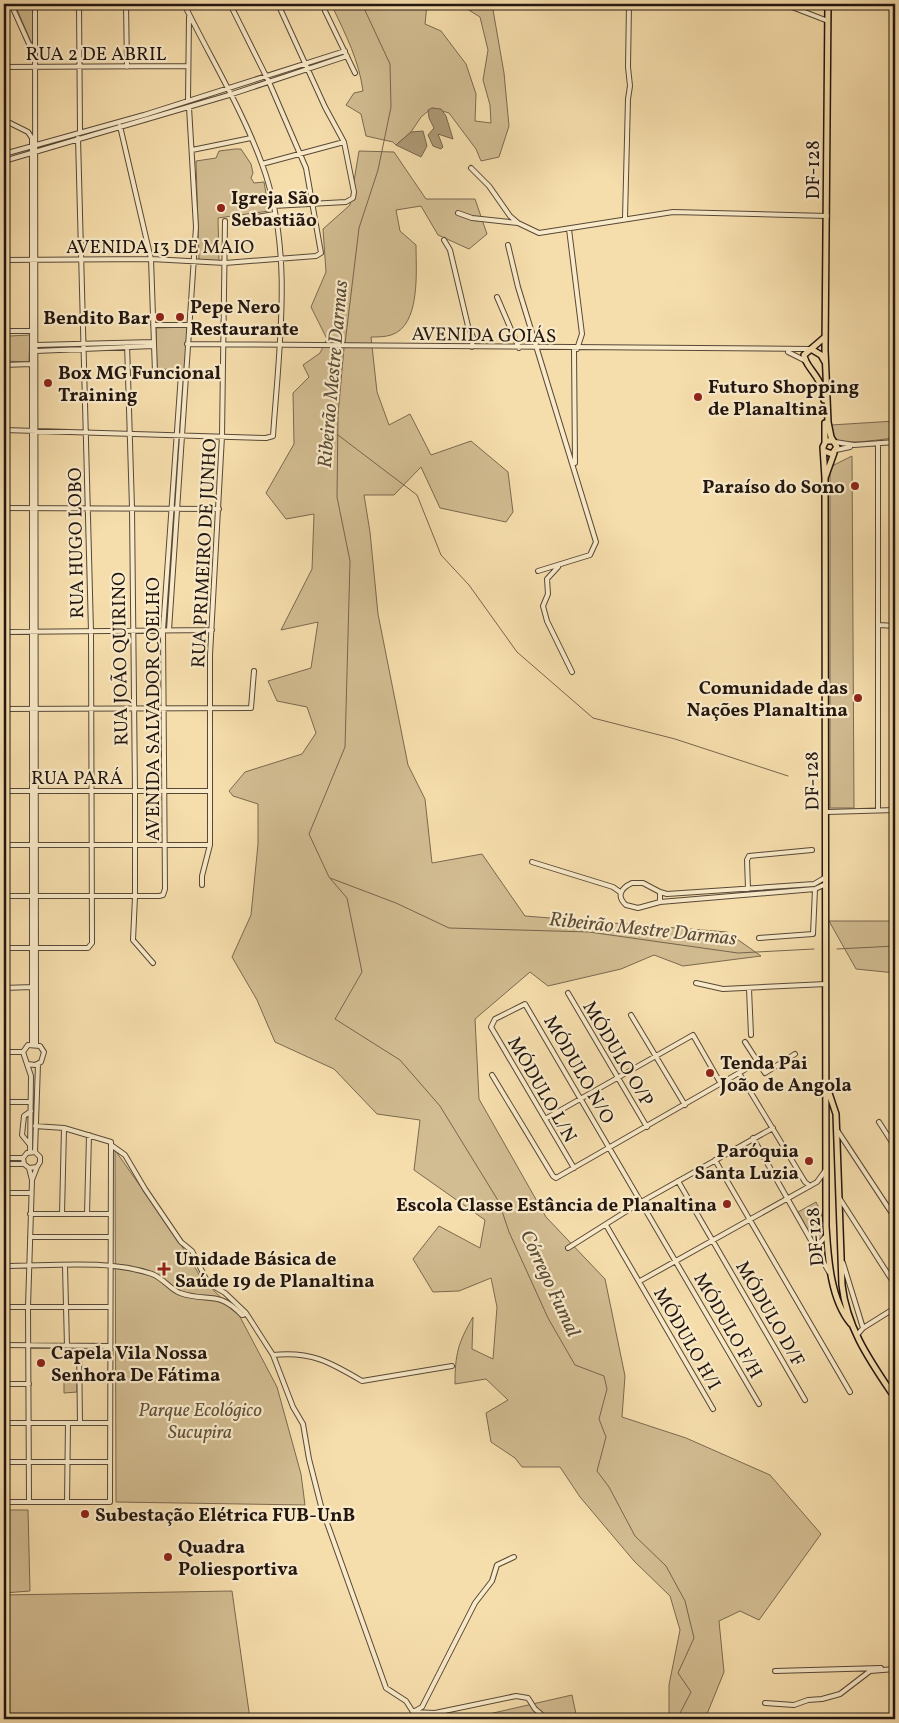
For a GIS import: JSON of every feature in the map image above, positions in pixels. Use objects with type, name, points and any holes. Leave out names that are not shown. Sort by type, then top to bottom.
[{"type":"main road","name":"DF-128","points":[[825,478],[835,452],[834,441],[828,422],[826,368],[828,4]]},
{"type":"main road","points":[[804,360],[804,354],[826,337]]},
{"type":"main road","points":[[811,349],[821,355],[826,368],[821,373],[816,373]]},
{"type":"main road","name":"DF-128","points":[[804,360],[816,373],[824,395],[825,1171],[827,1238],[833,1278],[840,1306],[851,1324]]},
{"type":"main road","points":[[825,442],[834,441]]},
{"type":"main road","points":[[824,451],[828,454],[835,452]]},
{"type":"main road","name":"DF-128","points":[[826,1084],[836,1111],[843,1295],[856,1337],[895,1398]]},
{"type":"main road","points":[[825,1129],[832,1125],[837,1130]]},
{"type":"main road","points":[[827,1238],[834,1246],[840,1238]]},
{"type":"main road","name":"DF-128","points":[[888,1388],[895,1404]]},
{"type":"street","points":[[12,4],[29,44],[34,48]]},
{"type":"street","points":[[34,1044],[33,151],[35,4]]},
{"type":"street","points":[[79,4],[80,131]]},
{"type":"street","points":[[126,4],[127,67]]},
{"type":"street","points":[[4,430],[130,432],[266,438],[274,436],[282,301],[281,258],[273,206],[262,164],[251,138],[184,4]]},
{"type":"street","points":[[242,4],[231,5],[269,82],[306,168],[313,204]]},
{"type":"street","points":[[273,206],[346,202],[353,198],[344,142],[325,107],[310,69],[278,4]]},
{"type":"street","points":[[625,218],[628,99],[630,86],[628,67],[629,4]]},
{"type":"street","points":[[784,4],[828,21]]},
{"type":"street","points":[[325,11],[355,73]]},
{"type":"street","points":[[188,100],[189,15]]},
{"type":"street","points":[[4,162],[33,151],[134,123],[144,117],[188,100],[345,51]]},
{"type":"street","points":[[4,154],[103,125],[189,107],[348,56]]},
{"type":"street","name":"RUA 2 DE ABRIL","points":[[4,67],[188,66]]},
{"type":"street","name":"AVENIDA SALVADOR COELHO","points":[[179,434],[187,373],[187,344],[196,227],[189,107]]},
{"type":"street","points":[[132,118],[135,120],[134,123]]},
{"type":"street","points":[[4,120],[28,132],[34,145]]},
{"type":"street","points":[[103,125],[105,130]]},
{"type":"street","points":[[120,126],[151,259],[155,373],[187,373]]},
{"type":"street","points":[[93,128],[95,134]]},
{"type":"street","name":"RUA HUGO LOBO","points":[[34,948],[90,946],[92,896],[91,631],[78,138]]},
{"type":"street","points":[[192,150],[251,138]]},
{"type":"street","points":[[262,164],[344,142]]},
{"type":"street","points":[[471,168],[489,186],[510,216],[518,223],[539,233],[625,218],[673,212],[827,216]]},
{"type":"street","name":"AVENIDA 13 DE MAIO","points":[[4,260],[151,259],[225,263],[316,256],[321,252],[313,204]]},
{"type":"street","points":[[458,213],[504,223],[518,223]]},
{"type":"street","points":[[247,226],[251,218],[274,214]]},
{"type":"street","points":[[504,223],[510,216]]},
{"type":"street","name":"RUA PRIMEIRO DE JUNHO","points":[[202,885],[202,876],[210,845],[212,630],[222,436],[225,221]]},
{"type":"street","points":[[569,229],[582,334],[575,349],[576,457],[574,465]]},
{"type":"street","points":[[444,240],[450,250],[468,326],[473,337],[472,347]]},
{"type":"street","points":[[508,245],[518,287],[596,542],[590,554],[538,572]]},
{"type":"street","points":[[496,297],[519,348]]},
{"type":"street","points":[[153,325],[189,324]]},
{"type":"street","points":[[4,331],[33,330]]},
{"type":"street","points":[[33,330],[36,344],[33,351]]},
{"type":"street","points":[[36,344],[84,347]]},
{"type":"street","points":[[33,351],[153,344]]},
{"type":"street","name":"AVENIDA GOIÁS","points":[[187,344],[575,349],[811,349]]},
{"type":"street","name":"RUA JOÃO QUIRINO","points":[[127,345],[132,508],[135,845],[133,940],[152,963]]},
{"type":"street","name":"AVENIDA GOIÁS","points":[[781,350],[795,354],[804,360]]},
{"type":"street","points":[[4,365],[33,364]]},
{"type":"street","name":"AVENIDA SALVADOR COELHO","points":[[135,897],[164,895],[166,889],[163,630],[174,508],[181,374]]},
{"type":"street","points":[[834,441],[854,445]]},
{"type":"street","points":[[835,452],[854,445],[895,442]]},
{"type":"street","points":[[878,443],[878,810]]},
{"type":"street","points":[[4,508],[219,509]]},
{"type":"street","name":"AVENIDA SALVADOR COELHO","points":[[169,630],[174,508]]},
{"type":"street","points":[[558,566],[547,579],[548,594],[543,608],[572,672]]},
{"type":"street","points":[[879,625],[895,626]]},
{"type":"street","points":[[4,632],[212,630]]},
{"type":"street","points":[[4,709],[251,708],[254,671]]},
{"type":"street","name":"RUA PARÁ","points":[[4,791],[210,791]]},
{"type":"street","points":[[826,812],[895,810]]},
{"type":"street","points":[[4,846],[210,845]]},
{"type":"street","points":[[748,891],[747,860],[749,856],[812,850]]},
{"type":"street","points":[[532,862],[613,887],[620,892],[622,902],[630,908],[648,906],[660,902],[814,884],[826,877]]},
{"type":"street","points":[[620,892],[625,886],[643,883],[667,894],[708,891],[815,890],[826,884]]},
{"type":"street","points":[[797,885],[797,890]]},
{"type":"street","points":[[759,938],[812,934],[815,890]]},
{"type":"street","points":[[708,891],[709,897]]},
{"type":"street","points":[[660,892],[660,902]]},
{"type":"street","points":[[4,896],[135,897]]},
{"type":"street","points":[[4,948],[34,948]]},
{"type":"street","points":[[34,948],[32,987],[34,1044]]},
{"type":"street","points":[[696,983],[723,989],[826,984]]},
{"type":"street","points":[[4,988],[32,987]]},
{"type":"street","points":[[749,989],[751,1035]]},
{"type":"street","name":"MÓDULO O/P","points":[[568,993],[647,1127]]},
{"type":"street","name":"MÓDULO N/O","points":[[492,1022],[526,1004],[641,1202]]},
{"type":"street","points":[[631,1015],[685,1105]]},
{"type":"street","name":"MÓDULO L/N","points":[[492,1022],[491,1027],[574,1168]]},
{"type":"street","points":[[545,1119],[694,1035],[721,1084]]},
{"type":"street","points":[[745,1042],[765,1073],[795,1054]]},
{"type":"street","points":[[29,1502],[28,1266],[32,1180],[40,1160],[35,1152],[38,1064],[43,1059],[44,1052],[34,1044],[28,1045],[23,1052],[31,1076],[30,1152]]},
{"type":"street","points":[[4,1052],[23,1052]]},
{"type":"street","points":[[492,1075],[556,1178],[758,1062]]},
{"type":"street","points":[[28,1064],[38,1064]]},
{"type":"street","points":[[740,1073],[805,1182],[810,1186]]},
{"type":"street","points":[[4,1102],[31,1102]]},
{"type":"street","points":[[30,1145],[22,1135],[24,1116],[31,1111]]},
{"type":"street","points":[[879,1122],[895,1147]]},
{"type":"street","points":[[35,1126],[64,1128],[89,1134],[111,1144],[125,1155],[181,1242],[192,1251],[208,1283],[226,1293],[246,1314],[273,1355],[293,1407],[303,1424],[308,1459],[321,1506],[341,1557],[374,1661],[386,1688],[406,1701],[415,1719]]},
{"type":"street","points":[[62,1214],[64,1128]]},
{"type":"street","points":[[568,1248],[641,1202],[773,1128]]},
{"type":"street","points":[[837,1130],[895,1218]]},
{"type":"street","points":[[87,1214],[89,1134]]},
{"type":"street","points":[[753,1138],[833,1278]]},
{"type":"street","points":[[4,1502],[110,1502],[111,1144]]},
{"type":"street","points":[[4,1158],[23,1158],[30,1152],[35,1152]]},
{"type":"street","points":[[23,1158],[24,1164]]},
{"type":"street","points":[[715,1160],[850,1392]]},
{"type":"street","points":[[4,1164],[24,1164],[29,1168],[32,1180]]},
{"type":"street","points":[[29,1168],[37,1167]]},
{"type":"street","points":[[640,1281],[712,1239],[817,1182],[825,1171]]},
{"type":"street","name":"MÓDULO D/F","points":[[678,1181],[805,1400]]},
{"type":"street","points":[[817,1182],[826,1190]]},
{"type":"street","points":[[31,1193],[6,1193],[5,1266],[110,1266],[154,1275],[181,1293],[220,1298],[231,1303],[242,1315],[246,1314]]},
{"type":"street","points":[[839,1198],[895,1286]]},
{"type":"street","name":"MÓDULO F/H","points":[[641,1202],[759,1404]]},
{"type":"street","points":[[30,1214],[110,1214]]},
{"type":"street","name":"MÓDULO H/I","points":[[606,1225],[714,1409]]},
{"type":"street","points":[[30,1237],[110,1237]]},
{"type":"street","points":[[816,1246],[827,1238]]},
{"type":"street","points":[[842,1258],[863,1328]]},
{"type":"street","points":[[65,1266],[67,1346]]},
{"type":"street","points":[[4,1307],[110,1307]]},
{"type":"street","points":[[856,1337],[863,1328],[895,1308]]},
{"type":"street","points":[[4,1345],[109,1346]]},
{"type":"street","points":[[79,1346],[80,1423]]},
{"type":"street","points":[[273,1355],[287,1353],[328,1360],[362,1381],[452,1366]]},
{"type":"street","points":[[4,1384],[28,1384]]},
{"type":"street","points":[[4,1423],[110,1423]]},
{"type":"street","points":[[67,1502],[68,1423]]},
{"type":"street","points":[[4,1462],[110,1462]]},
{"type":"street","points":[[413,1712],[422,1707],[475,1603],[492,1581],[498,1565],[514,1557]]},
{"type":"street","points":[[775,1671],[895,1667]]},
{"type":"street","points":[[765,1703],[794,1705],[808,1700],[822,1699],[840,1694],[870,1671],[895,1667]]},
{"type":"street","points":[[413,1712],[434,1713],[516,1696],[528,1698],[535,1709],[541,1714]]},
{"type":"green space","points":[[286,4],[427,4],[425,24],[441,31],[466,64],[476,94],[475,121],[491,123],[490,105],[483,80],[488,50],[480,17],[464,7],[470,4],[492,4],[504,73],[509,126],[499,157],[481,161],[476,149],[449,113],[432,108],[421,117],[411,132],[396,145],[393,142],[366,136],[361,114],[346,105],[354,93],[363,91],[355,59],[333,8],[305,5],[290,9]]},
{"type":"green space","points":[[16,7],[33,7],[34,43],[31,42]]},
{"type":"green space","points":[[241,149],[251,164],[253,173],[251,178],[254,183],[264,182],[269,211],[218,218],[219,261],[199,260],[196,161],[216,158],[219,151]]},
{"type":"green space","points":[[359,151],[394,152],[426,199],[475,199],[487,234],[469,249],[438,235],[421,206],[396,210],[400,231],[416,245],[415,296],[408,321],[401,330],[389,336],[371,337],[377,392],[389,425],[410,414],[431,455],[471,441],[508,472],[513,512],[506,522],[440,508],[421,467],[394,495],[364,495],[370,532],[378,614],[408,765],[425,799],[432,863],[482,854],[525,916],[727,932],[761,956],[683,966],[654,955],[621,969],[548,986],[530,972],[475,1019],[479,1099],[546,1217],[605,1279],[625,1376],[622,1417],[686,1438],[770,1475],[821,1534],[759,1620],[740,1611],[719,1621],[724,1672],[705,1719],[669,1719],[669,1685],[680,1630],[670,1596],[634,1561],[580,1497],[560,1467],[522,1467],[515,1458],[491,1442],[486,1413],[508,1400],[486,1379],[455,1384],[458,1349],[473,1317],[472,1349],[493,1359],[497,1307],[491,1278],[459,1291],[433,1292],[413,1259],[439,1226],[480,1248],[485,1220],[414,1170],[420,1120],[377,1114],[334,1069],[275,1042],[257,1000],[232,957],[251,915],[258,844],[258,804],[233,796],[229,791],[245,772],[302,754],[316,733],[307,707],[277,701],[268,681],[311,668],[318,622],[281,630],[312,569],[314,514],[286,519],[266,493],[294,444],[293,393],[309,377],[303,365],[320,353],[327,339],[311,307],[326,272],[323,229],[350,205]]},
{"type":"green space","points":[[187,327],[185,370],[157,369],[156,328]]},
{"type":"green space","points":[[30,335],[29,362],[4,361],[4,339],[9,336]]},
{"type":"green space","points":[[895,421],[895,438],[857,442],[836,439],[831,425]]},
{"type":"green space","points":[[852,456],[854,808],[830,808],[830,467]]},
{"type":"green space","points":[[829,921],[895,921],[895,973],[856,969]]},
{"type":"green space","name":"Parque Ecológico Sucupira","points":[[115,1150],[178,1240],[202,1279],[239,1315],[277,1387],[301,1474],[305,1505],[116,1502]]},
{"type":"green space","points":[[816,1202],[821,1212],[824,1230],[823,1236],[816,1244],[798,1212]]},
{"type":"green space","points":[[64,1374],[77,1374],[77,1392],[64,1393]]},
{"type":"green space","points":[[4,1510],[28,1510],[30,1591],[4,1593]]},
{"type":"green space","points":[[232,1591],[250,1719],[4,1719],[4,1595]]},
{"type":"green space","points":[[572,1695],[577,1719],[467,1719]]},
{"type":"shaded area","points":[[432,108],[441,109],[446,116],[453,139],[438,134],[443,147],[441,149],[433,146],[428,135],[434,128],[429,118],[428,110]]},
{"type":"shaded area","points":[[423,131],[427,146],[421,157],[396,145],[411,132]]},
{"type":"waterway","name":"Ribeirão Mestre Darmas","points":[[345,344],[359,228],[378,170],[391,107],[390,64],[362,4]]},
{"type":"waterway","name":"Córrego Fumal","points":[[344,348],[338,415],[337,497],[350,561],[345,747],[309,834],[329,877],[347,898],[362,972],[335,1019],[400,1060],[440,1106],[499,1202],[509,1232],[548,1318],[575,1365],[604,1376],[607,1389],[599,1419],[606,1437],[597,1471],[609,1487],[635,1536],[666,1566],[685,1601],[694,1638],[678,1673],[691,1692],[677,1719]]},
{"type":"waterway","points":[[338,435],[417,495],[441,555],[469,585],[517,652],[593,718],[675,739],[788,776]]},
{"type":"waterway","name":"Ribeirão Mestre Darmas","points":[[330,878],[396,903],[449,928],[589,932],[738,953],[814,949]]},
{"type":"waterway","name":"Ribeirão Mestre Darmas","points":[[837,949],[895,946]]},
{"type":"place","name":"Igreja São Sebastião","points":[[221,208]]},
{"type":"place","name":"Bendito Bar","points":[[160,317]]},
{"type":"place","name":"Pepe Nero Restaurante","points":[[180,317]]},
{"type":"place","name":"Box MG Funcional Training","points":[[48,383]]},
{"type":"place","name":"Futuro Shopping de Planaltina","points":[[698,397]]},
{"type":"place","name":"Paraíso do Sono","points":[[855,486]]},
{"type":"place","name":"Comunidade das Nações Planaltina","points":[[858,698]]},
{"type":"place","name":"Tenda Pai João de Angola","points":[[710,1073]]},
{"type":"place","name":"Paróquia Santa Luzia","points":[[809,1161]]},
{"type":"place","name":"Escola Classe Estância de Planaltina","points":[[727,1204]]},
{"type":"place","name":"Unidade Básica de Saúde 19 de Planaltina","points":[[164,1269]]},
{"type":"place","name":"Capela Vila Nossa Senhora De Fátima","points":[[41,1363]]},
{"type":"place","name":"Subestação Elétrica FUB-UnB","points":[[85,1514]]},
{"type":"place","name":"Quadra Poliesportiva","points":[[168,1557]]}]
